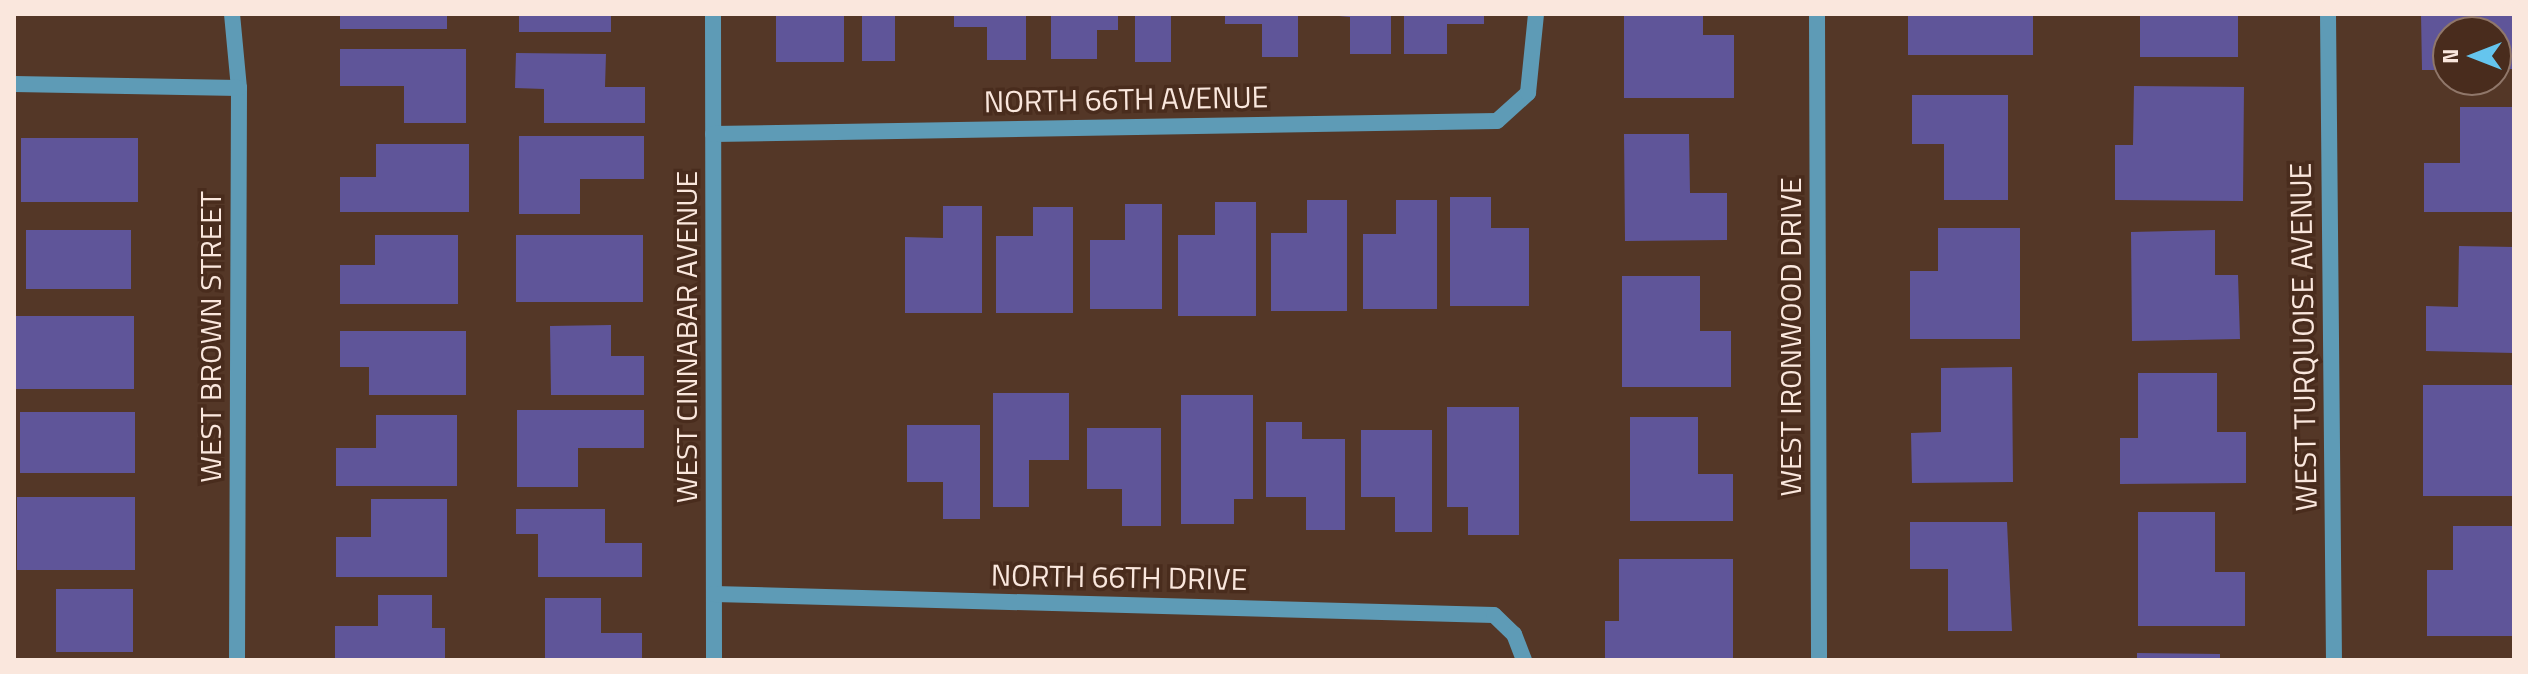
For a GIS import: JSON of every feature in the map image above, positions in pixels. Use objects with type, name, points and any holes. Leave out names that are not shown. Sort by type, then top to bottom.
[{"type":"street","name":"WEST BROWN STREET","points":[[232,14],[239,88],[237,660]]},
{"type":"street","name":"WEST CINNABAR AVENUE","points":[[713,14],[714,660]]},
{"type":"street","name":"NORTH 66TH AVENUE","points":[[713,134],[1497,121],[1528,93],[1536,14]]},
{"type":"street","name":"WEST IRONWOOD DRIVE","points":[[1817,14],[1819,660]]},
{"type":"street","name":"WEST TURQUOISE AVENUE","points":[[2328,14],[2334,660]]},
{"type":"street","points":[[14,84],[239,88]]},
{"type":"street","name":"NORTH 66TH DRIVE","points":[[714,594],[1494,615],[1514,634],[1524,660]]},
{"type":"building","points":[[340,14],[447,14],[447,29],[340,29]]},
{"type":"building","points":[[519,14],[611,14],[611,32],[519,32]]},
{"type":"building","points":[[776,14],[844,14],[844,62],[776,62]]},
{"type":"building","points":[[862,14],[895,14],[895,61],[862,61]]},
{"type":"building","points":[[954,14],[1026,14],[1026,60],[987,60],[987,27],[954,27]]},
{"type":"building","points":[[1051,14],[1118,14],[1118,30],[1097,30],[1097,59],[1051,59]]},
{"type":"building","points":[[1135,14],[1171,14],[1171,62],[1135,62]]},
{"type":"building","points":[[1225,14],[1298,14],[1298,57],[1262,57],[1262,24],[1225,24]]},
{"type":"building","points":[[1317,14],[1391,14],[1391,54],[1350,54],[1350,17]]},
{"type":"building","points":[[1404,14],[1484,14],[1484,24],[1447,24],[1447,54],[1404,54]]},
{"type":"building","points":[[1624,14],[1703,14],[1703,35],[1734,35],[1734,98],[1624,98]]},
{"type":"building","points":[[1908,14],[2033,14],[2033,55],[1908,55]]},
{"type":"building","points":[[2140,14],[2238,14],[2238,57],[2140,57]]},
{"type":"building","points":[[2421,14],[2514,14],[2514,69],[2512,16],[2432,16],[2432,70],[2422,70]]},
{"type":"building","points":[[340,49],[466,49],[466,123],[404,123],[404,86],[340,86]]},
{"type":"building","points":[[516,53],[606,54],[605,87],[645,87],[645,123],[544,123],[544,89],[515,88]]},
{"type":"building","points":[[2134,86],[2244,87],[2243,201],[2115,200],[2115,145],[2133,145]]},
{"type":"building","points":[[1912,95],[2008,95],[2008,200],[1944,200],[1944,144],[1912,144]]},
{"type":"building","points":[[2460,107],[2514,107],[2514,212],[2424,212],[2424,163],[2460,163]]},
{"type":"building","points":[[1624,134],[1689,134],[1690,193],[1727,193],[1727,240],[1625,241]]},
{"type":"building","points":[[519,136],[644,136],[644,179],[580,179],[580,214],[519,214]]},
{"type":"building","points":[[21,138],[138,138],[138,202],[21,202]]},
{"type":"building","points":[[376,144],[469,144],[469,212],[340,212],[340,177],[376,177]]},
{"type":"building","points":[[1450,197],[1491,197],[1491,228],[1529,228],[1529,306],[1450,306]]},
{"type":"building","points":[[1307,200],[1347,200],[1347,311],[1271,311],[1271,233],[1307,233]]},
{"type":"building","points":[[1396,200],[1437,200],[1437,309],[1363,309],[1363,234],[1396,234]]},
{"type":"building","points":[[1215,202],[1256,202],[1256,316],[1178,316],[1178,235],[1215,235]]},
{"type":"building","points":[[1125,204],[1162,204],[1162,309],[1090,309],[1090,240],[1125,240]]},
{"type":"building","points":[[943,206],[982,206],[982,313],[905,313],[905,237],[943,238]]},
{"type":"building","points":[[1033,207],[1073,207],[1073,313],[996,313],[996,236],[1033,236]]},
{"type":"building","points":[[1938,228],[2020,228],[2020,339],[1910,339],[1910,271],[1938,271]]},
{"type":"building","points":[[26,230],[131,230],[131,289],[26,289]]},
{"type":"building","points":[[2215,230],[2215,275],[2238,275],[2240,339],[2132,341],[2131,232]]},
{"type":"building","points":[[375,235],[458,235],[458,304],[340,304],[340,265],[375,265]]},
{"type":"building","points":[[516,235],[643,235],[643,302],[516,302]]},
{"type":"building","points":[[2459,246],[2514,247],[2514,353],[2426,351],[2426,306],[2458,307]]},
{"type":"building","points":[[1622,276],[1700,276],[1700,331],[1731,331],[1731,387],[1622,387]]},
{"type":"building","points":[[16,316],[134,316],[134,389],[16,389]]},
{"type":"building","points":[[611,325],[611,356],[644,356],[644,395],[551,395],[550,326]]},
{"type":"building","points":[[340,331],[466,331],[466,395],[369,395],[369,367],[340,367]]},
{"type":"building","points":[[2012,367],[2013,482],[1912,483],[1911,433],[1941,432],[1941,368]]},
{"type":"building","points":[[2138,373],[2217,373],[2217,432],[2246,432],[2246,483],[2120,484],[2120,438],[2138,438]]},
{"type":"building","points":[[2423,385],[2514,385],[2514,496],[2423,496]]},
{"type":"building","points":[[993,393],[1069,393],[1069,460],[1029,460],[1029,507],[993,507]]},
{"type":"building","points":[[1181,395],[1253,395],[1253,499],[1234,499],[1234,524],[1181,524]]},
{"type":"building","points":[[1447,407],[1519,407],[1519,535],[1468,535],[1468,507],[1447,507]]},
{"type":"building","points":[[517,410],[644,410],[644,448],[578,448],[578,487],[517,487]]},
{"type":"building","points":[[20,412],[135,412],[135,473],[20,473]]},
{"type":"building","points":[[376,415],[457,415],[457,486],[336,486],[336,448],[376,448]]},
{"type":"building","points":[[1630,417],[1698,417],[1698,474],[1733,474],[1733,521],[1630,521]]},
{"type":"building","points":[[1266,422],[1302,422],[1302,439],[1345,439],[1345,530],[1306,530],[1306,497],[1266,497]]},
{"type":"building","points":[[907,425],[980,425],[980,519],[943,519],[943,482],[907,482]]},
{"type":"building","points":[[1087,428],[1161,428],[1161,526],[1122,526],[1122,489],[1087,489]]},
{"type":"building","points":[[1361,430],[1432,430],[1432,532],[1395,532],[1395,497],[1361,497]]},
{"type":"building","points":[[17,497],[135,497],[135,570],[17,570]]},
{"type":"building","points":[[371,499],[447,499],[447,577],[336,577],[336,537],[371,537]]},
{"type":"building","points":[[516,509],[605,509],[605,543],[642,543],[642,577],[538,577],[538,534],[516,534]]},
{"type":"building","points":[[2138,512],[2215,512],[2215,572],[2245,572],[2245,626],[2138,626]]},
{"type":"building","points":[[1910,522],[2007,522],[2012,631],[1948,631],[1948,569],[1910,569]]},
{"type":"building","points":[[2453,526],[2514,526],[2514,636],[2427,636],[2427,570],[2453,570]]},
{"type":"building","points":[[1619,559],[1733,559],[1733,660],[1605,660],[1605,621],[1619,621]]},
{"type":"building","points":[[56,589],[133,589],[133,652],[56,652]]},
{"type":"building","points":[[378,595],[432,595],[432,628],[445,628],[445,660],[335,660],[335,626],[378,626]]},
{"type":"building","points":[[545,598],[601,598],[601,633],[642,633],[642,660],[545,660]]},
{"type":"building","points":[[2137,653],[2220,654],[2220,660],[2137,660]]}]
